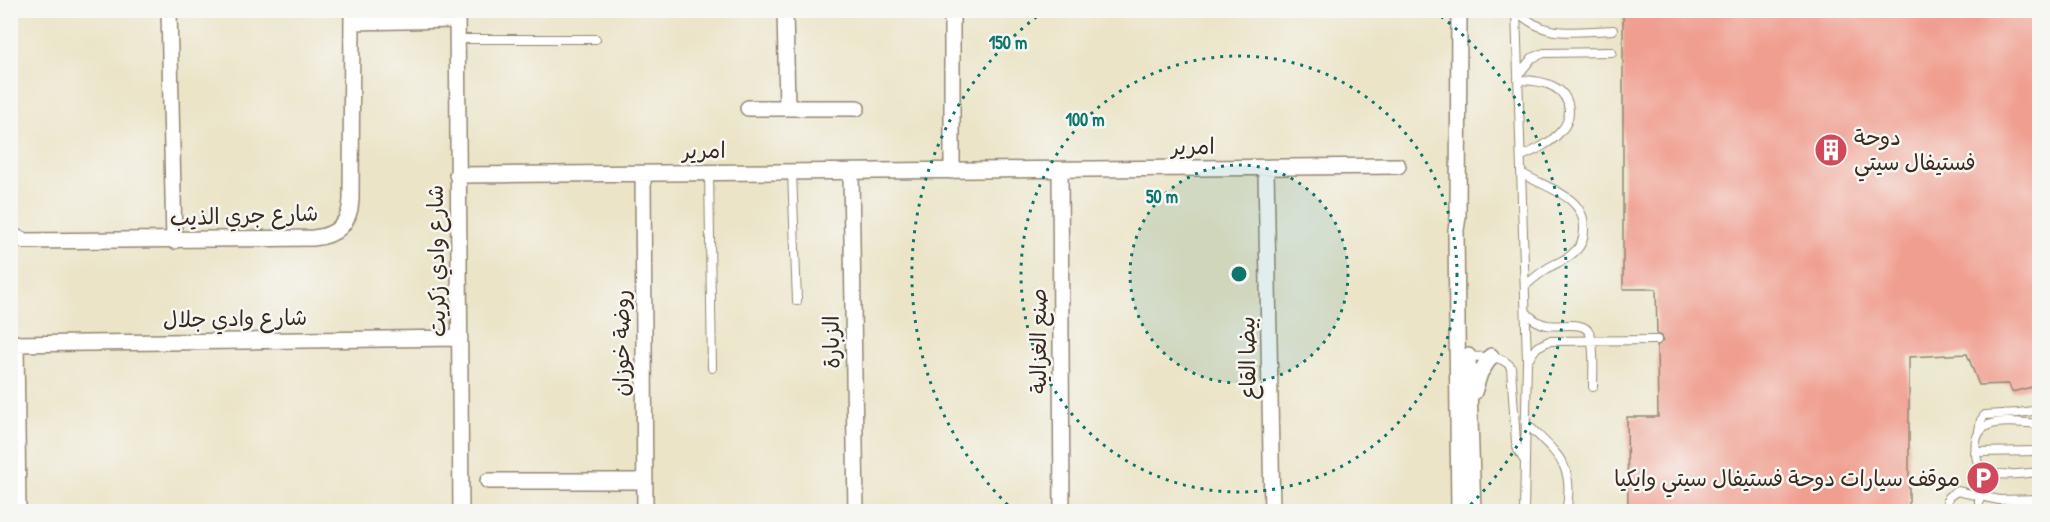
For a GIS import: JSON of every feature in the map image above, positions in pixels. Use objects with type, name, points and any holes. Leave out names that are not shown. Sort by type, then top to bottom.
[{"type":"street","points":[[169,10],[174,241]]},
{"type":"street","points":[[785,10],[787,108]]},
{"type":"street","points":[[952,10],[952,171]]},
{"type":"street","points":[[1459,10],[1458,217],[1463,236],[1459,512]]},
{"type":"street","points":[[352,16],[457,15]]},
{"type":"street","name":"شارع وادي زكريت","points":[[457,15],[461,512]]},
{"type":"street","name":"شارع جري الذيب","points":[[10,235],[26,241],[174,241],[325,237],[337,232],[351,212],[352,16]]},
{"type":"street","points":[[748,108],[857,108]]},
{"type":"street","name":"امرير","points":[[457,175],[1398,166]]},
{"type":"street","name":"بيضا القاع","points":[[1266,168],[1272,512]]},
{"type":"street","name":"صنع الغزالية","points":[[1060,170],[1062,512]]},
{"type":"street","name":"الزبارة","points":[[851,172],[856,512]]},
{"type":"street","name":"روضة خوزان","points":[[643,174],[645,512]]},
{"type":"street","name":"شارع وادي جلال","points":[[13,344],[460,338]]},
{"type":"street","points":[[13,344],[18,512]]},
{"type":"street","points":[[1471,410],[1478,379],[1491,356]]},
{"type":"street","points":[[1463,357],[1471,410],[1473,512]]},
{"type":"street","points":[[488,481],[645,481]]},
{"type":"lane","points":[[1516,10],[1532,25],[1546,30],[1613,30]]},
{"type":"lane","points":[[1516,10],[1527,313],[1524,512]]},
{"type":"lane","points":[[457,39],[596,39]]},
{"type":"lane","points":[[1518,78],[1532,58],[1544,53],[1612,52]]},
{"type":"lane","points":[[1518,78],[1544,82],[1556,87],[1565,97],[1569,111],[1562,131],[1546,144],[1521,156]]},
{"type":"lane","points":[[792,172],[797,300]]},
{"type":"lane","points":[[710,173],[712,368]]},
{"type":"lane","points":[[1523,174],[1573,201],[1581,210],[1585,222],[1580,246],[1571,255],[1548,268],[1526,285]]},
{"type":"lane","points":[[1527,313],[1545,325],[1584,327],[1589,332],[1593,387]]},
{"type":"lane","points":[[1527,360],[1537,347],[1549,341],[1657,340]]},
{"type":"lane","points":[[1463,357],[1491,356],[1504,361],[1511,367],[1516,442],[1525,461]]},
{"type":"lane","points":[[2040,410],[1985,415],[1981,420],[1976,437],[1975,452],[1981,468],[1989,473],[2040,472]]},
{"type":"lane","points":[[1526,423],[1554,450],[1566,469],[1569,491],[1566,512]]},
{"type":"lane","points":[[1979,431],[1991,423],[2040,424]]},
{"type":"lane","points":[[1975,452],[2040,452]]},
{"type":"lane","points":[[1947,512],[1948,497],[1954,492],[1965,492],[1999,500],[2040,499]]},
{"type":"lane","points":[[1979,496],[1979,512]]},
{"type":"building","name":"دوحة فستيفال سيتي","points":[[1623,10],[2040,10],[2040,385],[2012,392],[2009,384],[1979,385],[1967,354],[1909,357],[1909,512],[1628,512],[1627,417],[1658,417],[1657,346],[1663,341],[1662,336],[1657,334],[1656,289],[1623,289]]},
{"type":"place","name":"دوحة فستيفال سيتي","points":[[1831,150]]},
{"type":"place","name":"موقف سيارات دوحة فستيفال سيتي وايكيا","points":[[1983,478]]}]
